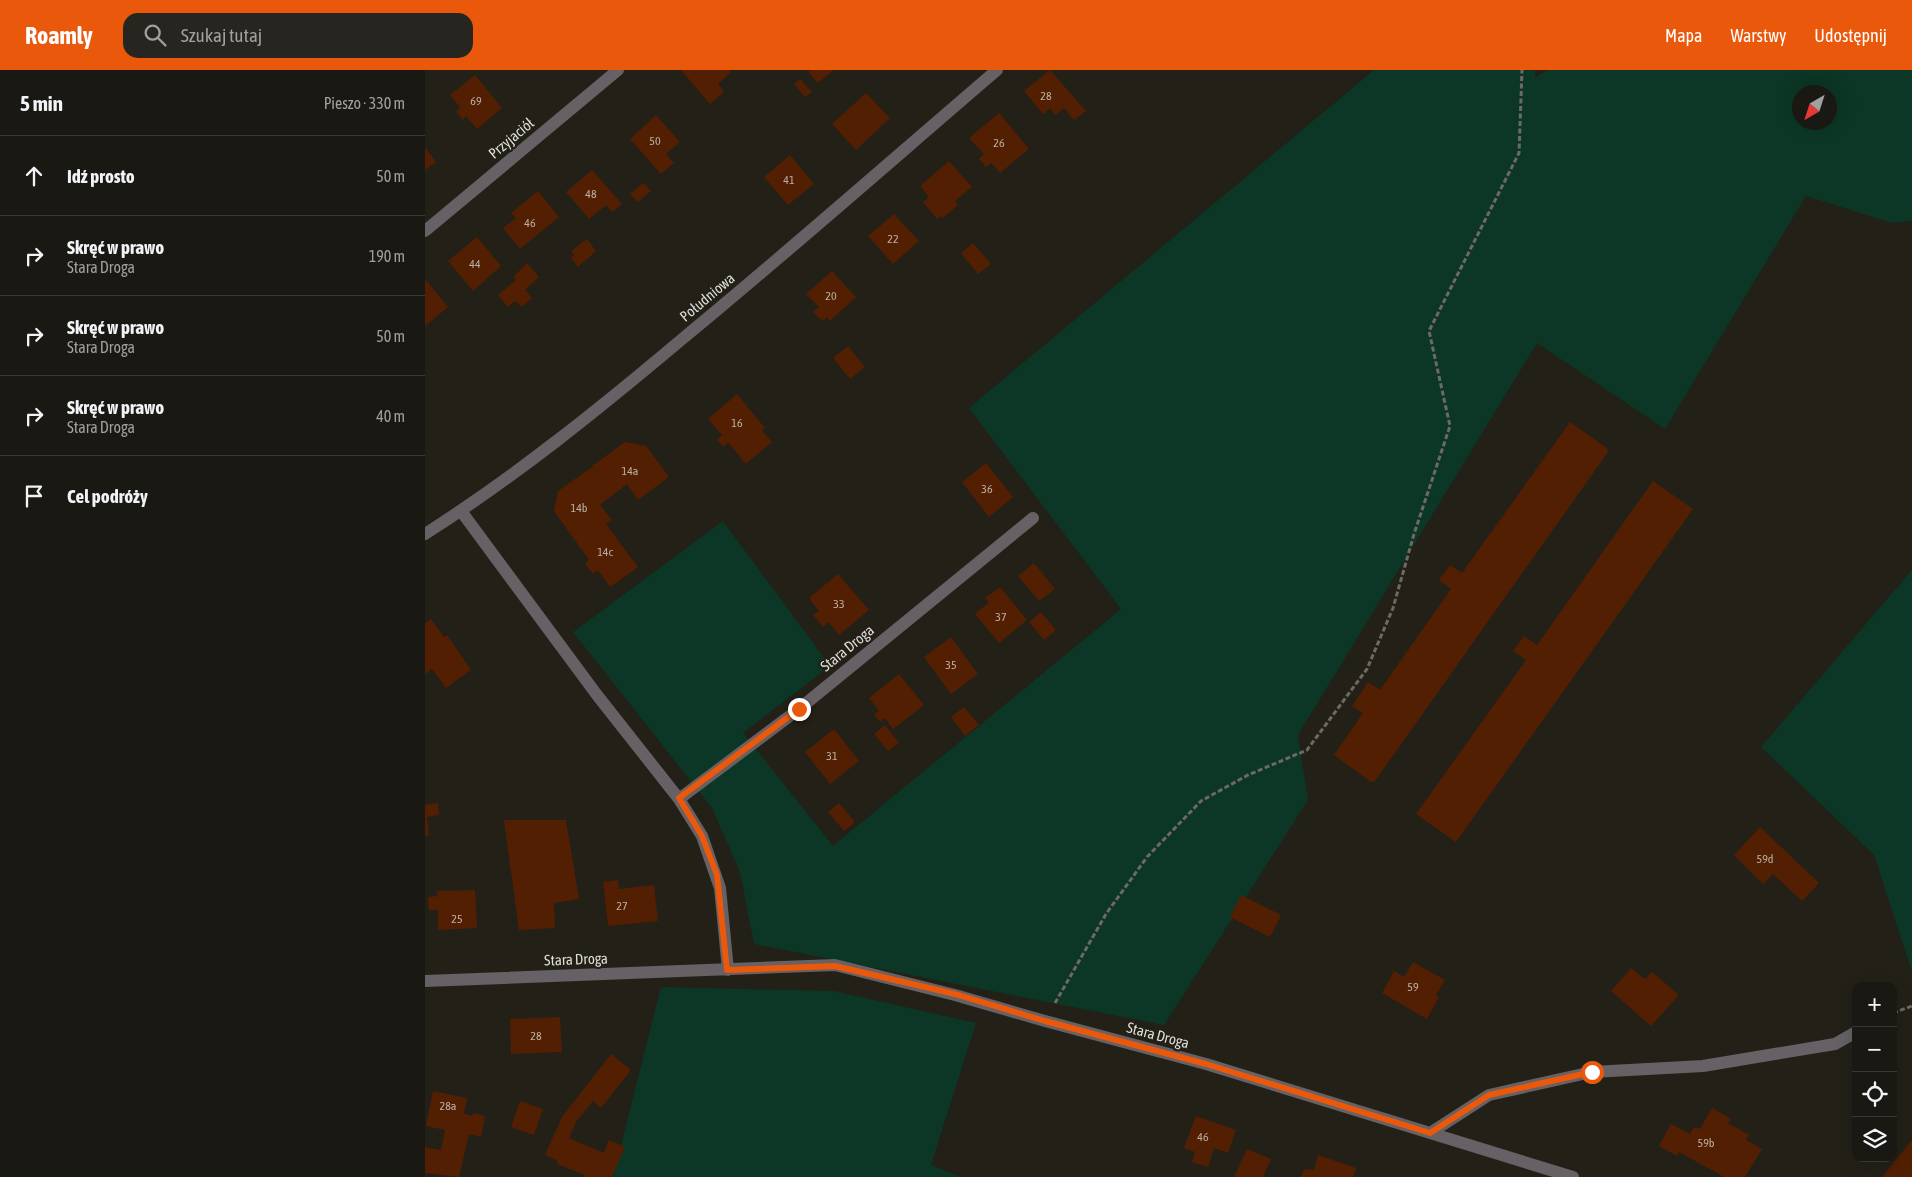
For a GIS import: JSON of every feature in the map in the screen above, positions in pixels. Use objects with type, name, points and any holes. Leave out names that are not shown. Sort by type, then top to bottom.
[{"type":"street","name":"Przyjaciół","points":[[425,230],[618,70]]},
{"type":"street","name":"Południowa","points":[[425,534],[461,511],[582,422],[729,300],[997,70]]},
{"type":"street","points":[[461,511],[597,695],[679,798],[702,836],[717,875],[727,970]]},
{"type":"street","name":"Stara Droga","points":[[679,798],[799,709],[1033,518]]},
{"type":"street","name":"Stara Droga","points":[[425,981],[835,966],[955,994],[1045,1021],[1206,1064],[1573,1177]]},
{"type":"street","points":[[1430,1133],[1489,1095],[1592,1072],[1703,1066],[1835,1044],[1852,1034]]},
{"type":"path","points":[[1045,1021],[1107,914],[1147,857],[1201,802],[1248,775],[1307,750],[1367,668],[1393,608],[1414,534],[1450,426],[1429,331],[1519,153],[1522,70]]},
{"type":"path","points":[[1897,1012],[1912,1006]]},
{"type":"green space","points":[[1374,70],[1535,70],[1535,78],[1547,70],[1912,70],[1912,221],[1892,223],[1806,196],[1665,429],[1537,343],[1298,735],[1308,800],[1164,1025],[754,944],[740,872],[712,808],[573,632],[723,521],[830,666],[743,733],[833,846],[1121,609],[969,408]]},
{"type":"green space","points":[[1912,570],[1912,972],[1874,855],[1761,747]]},
{"type":"green space","points":[[661,987],[834,991],[976,1023],[931,1165],[960,1177],[613,1177]]},
{"type":"building","points":[[681,70],[729,70],[731,72],[718,84],[724,92],[710,104]]},
{"type":"building","points":[[810,70],[834,70],[818,83],[808,72]]},
{"type":"building","points":[[1050,70],[1086,111],[1074,120],[1064,108],[1055,115],[1050,108],[1043,114],[1024,91]]},
{"type":"building","points":[[475,75],[502,108],[477,129],[466,116],[463,120],[456,112],[460,107],[450,95]]},
{"type":"building","points":[[800,79],[812,92],[805,97],[794,84]]},
{"type":"building","points":[[866,93],[890,118],[856,150],[832,124]]},
{"type":"building","points":[[999,113],[1029,149],[1000,173],[991,163],[986,167],[979,159],[984,154],[969,138]]},
{"type":"building","points":[[656,115],[680,142],[666,154],[674,163],[661,174],[630,139]]},
{"type":"building","points":[[425,147],[436,162],[425,170]]},
{"type":"building","points":[[790,155],[814,184],[788,205],[764,177]]},
{"type":"building","points":[[949,161],[972,187],[955,201],[958,205],[943,218],[941,216],[937,219],[923,202],[929,197],[920,186]]},
{"type":"building","points":[[592,170],[622,204],[612,212],[606,205],[589,219],[566,192]]},
{"type":"building","points":[[643,183],[651,191],[638,202],[630,194]]},
{"type":"building","points":[[538,191],[559,217],[520,249],[503,228],[516,218],[511,213]]},
{"type":"building","points":[[894,214],[919,241],[893,264],[868,236]]},
{"type":"building","points":[[477,237],[501,266],[473,291],[448,261]]},
{"type":"building","points":[[587,239],[596,251],[578,267],[571,258],[574,255],[571,251]]},
{"type":"building","points":[[973,243],[991,264],[978,274],[961,253]]},
{"type":"building","points":[[527,263],[539,277],[525,290],[532,298],[522,307],[515,301],[508,307],[498,295],[516,280],[513,277]]},
{"type":"building","points":[[832,271],[856,297],[830,321],[827,317],[822,321],[813,312],[819,307],[806,294]]},
{"type":"building","points":[[425,279],[448,307],[425,326]]},
{"type":"building","points":[[848,346],[865,367],[850,379],[833,358]]},
{"type":"building","points":[[737,394],[765,428],[762,430],[772,442],[746,464],[728,442],[724,447],[717,440],[722,435],[708,419]]},
{"type":"building","points":[[1570,422],[1607,448],[1608,452],[1375,781],[1371,782],[1334,755],[1363,713],[1352,706],[1368,682],[1380,690],[1451,589],[1439,580],[1450,565],[1462,573]]},
{"type":"building","points":[[625,442],[646,446],[669,477],[638,500],[627,484],[600,505],[612,520],[606,524],[638,567],[610,587],[598,570],[593,574],[585,564],[589,560],[554,511],[558,491],[592,467],[599,475],[592,466]]},
{"type":"building","points":[[986,463],[1013,497],[989,517],[962,482]]},
{"type":"building","points":[[1653,481],[1693,509],[1456,842],[1416,814],[1526,660],[1513,651],[1524,636],[1537,645]]},
{"type":"building","points":[[1034,563],[1055,589],[1039,601],[1018,576]]},
{"type":"building","points":[[838,574],[869,610],[839,635],[829,622],[823,627],[813,615],[819,611],[809,598]]},
{"type":"building","points":[[1000,587],[1027,620],[999,643],[975,614],[989,602],[985,598]]},
{"type":"building","points":[[1041,612],[1056,630],[1044,640],[1029,622]]},
{"type":"building","points":[[431,619],[444,637],[447,635],[471,670],[446,688],[432,669],[425,674],[425,623]]},
{"type":"building","points":[[951,637],[978,674],[951,694],[924,657]]},
{"type":"building","points":[[899,674],[924,705],[893,729],[885,718],[880,722],[874,714],[879,711],[869,698]]},
{"type":"building","points":[[964,707],[979,725],[965,736],[951,717]]},
{"type":"building","points":[[885,725],[899,743],[888,751],[874,734]]},
{"type":"building","points":[[834,729],[859,761],[830,784],[805,752]]},
{"type":"building","points":[[438,803],[439,815],[427,817],[429,835],[425,836],[425,805]]},
{"type":"building","points":[[839,803],[855,822],[844,831],[828,812]]},
{"type":"building","points":[[504,820],[566,820],[579,899],[554,903],[555,928],[519,930]]},
{"type":"building","points":[[1760,827],[1819,883],[1802,901],[1773,874],[1763,884],[1734,855]]},
{"type":"building","points":[[618,880],[619,889],[654,885],[658,921],[608,926],[603,882]]},
{"type":"building","points":[[475,890],[477,928],[438,930],[438,910],[429,910],[428,897],[437,896],[437,891]]},
{"type":"building","points":[[1241,895],[1281,915],[1270,937],[1230,917]]},
{"type":"building","points":[[1413,962],[1445,980],[1436,995],[1439,997],[1427,1019],[1382,993],[1394,971],[1404,977]]},
{"type":"building","points":[[1631,968],[1645,979],[1652,972],[1679,995],[1651,1026],[1611,991]]},
{"type":"building","points":[[560,1017],[562,1052],[511,1054],[510,1019]]},
{"type":"building","points":[[611,1054],[631,1070],[601,1108],[593,1101],[576,1122],[569,1138],[604,1153],[609,1140],[625,1147],[612,1177],[584,1177],[585,1175],[557,1164],[558,1161],[545,1155],[562,1117]]},
{"type":"building","points":[[433,1091],[467,1098],[464,1114],[473,1116],[473,1113],[485,1116],[481,1137],[469,1134],[459,1177],[425,1173],[425,1147],[441,1150],[445,1130],[426,1126]]},
{"type":"building","points":[[520,1101],[543,1109],[534,1135],[511,1127]]},
{"type":"building","points":[[1712,1108],[1731,1119],[1728,1123],[1749,1135],[1746,1140],[1762,1149],[1745,1177],[1724,1177],[1679,1152],[1677,1156],[1659,1146],[1671,1124],[1690,1134],[1694,1127],[1700,1129]]},
{"type":"building","points":[[1196,1116],[1236,1130],[1228,1153],[1214,1148],[1208,1167],[1192,1162],[1195,1152],[1184,1148]]},
{"type":"building","points":[[1912,1140],[1912,1177],[1882,1177],[1894,1162],[1897,1162],[1897,1158]]},
{"type":"building","points":[[1247,1149],[1271,1159],[1263,1177],[1234,1177]]},
{"type":"building","points":[[1318,1155],[1356,1168],[1353,1177],[1301,1177],[1304,1169],[1314,1170]]},
{"type":"route","points":[[799,709],[679,798],[702,836],[717,875],[720,888],[727,970],[835,966],[955,994],[1045,1021],[1206,1064],[1430,1133],[1489,1095],[1592,1072]]}]
